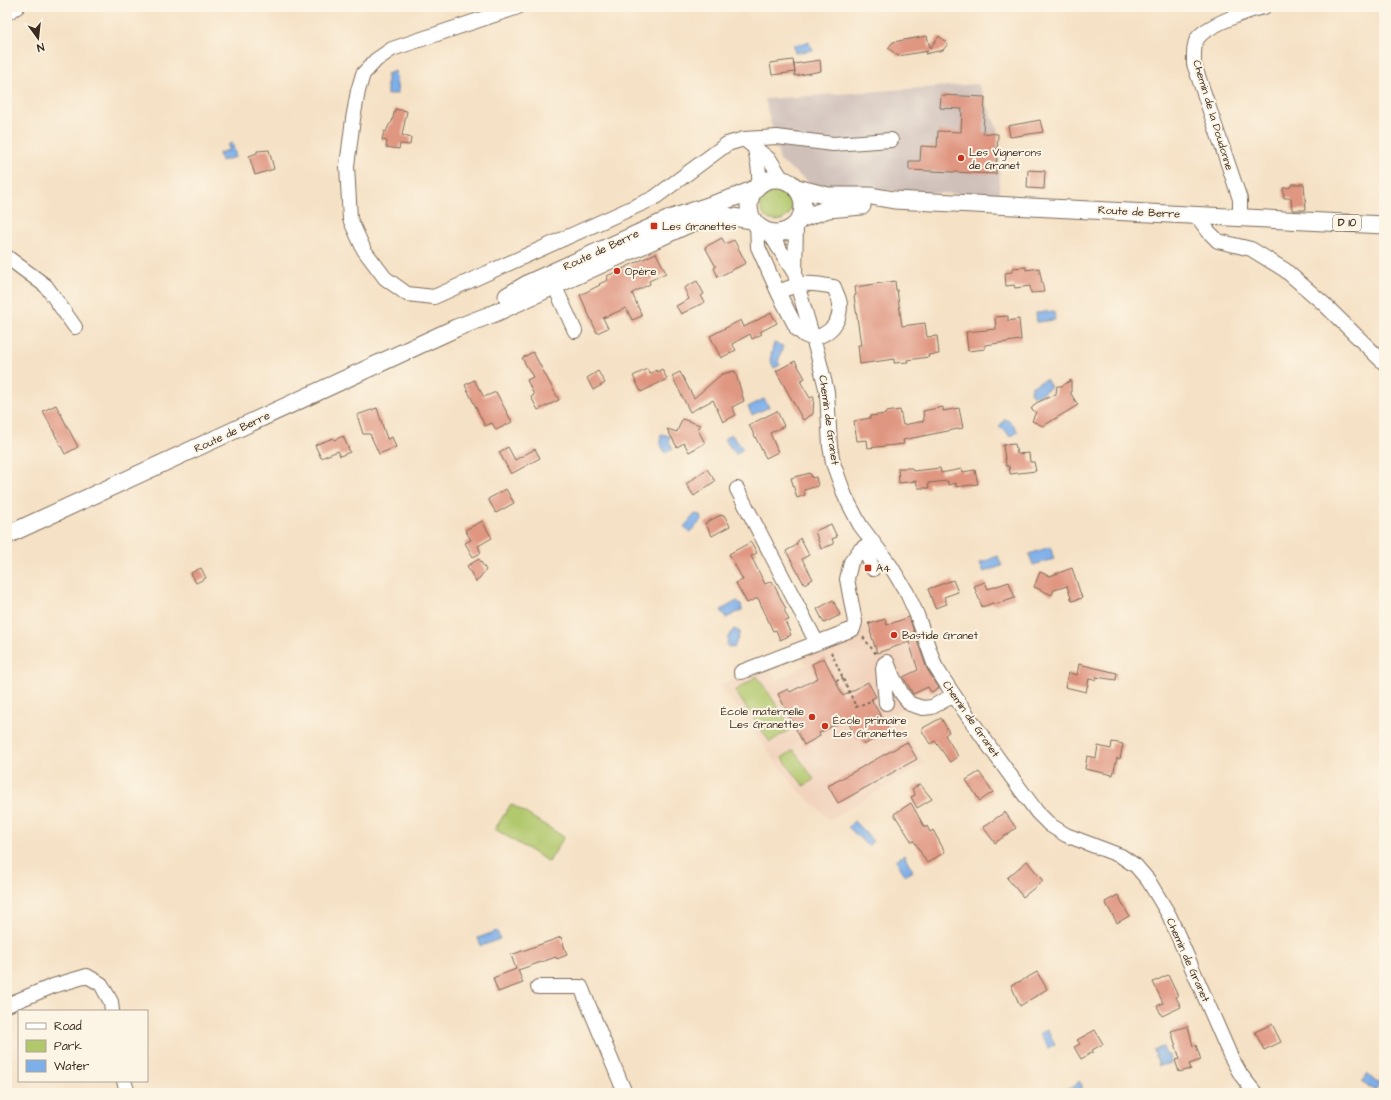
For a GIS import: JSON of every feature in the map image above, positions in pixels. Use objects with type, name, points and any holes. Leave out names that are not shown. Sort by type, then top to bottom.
[{"type":"main road","points":[[774,178],[782,179],[790,182],[797,188],[801,195],[803,211],[798,222],[783,232],[776,233],[759,226],[750,214],[749,201],[757,187],[766,180],[774,178]]},
{"type":"main road","name":"Route de Berre","points":[[456,328],[492,304],[529,283],[672,218],[738,196],[757,187]]},
{"type":"main road","name":"Route de Berre","points":[[797,188],[828,196],[871,196],[894,200],[1384,225]]},
{"type":"main road","name":"Route de Berre","points":[[798,222],[828,209],[876,205],[894,200]]},
{"type":"main road","name":"Route de Berre","points":[[7,535],[456,328],[495,313],[691,223],[725,216],[759,226]]},
{"type":"street","points":[[7,13],[17,7]]},
{"type":"street","points":[[518,7],[392,49],[376,60],[363,74],[353,119],[347,166],[350,219],[364,250],[385,278],[407,294],[434,297],[654,198],[727,144],[749,143],[777,137],[834,144],[891,140]]},
{"type":"street","name":"Chemin de la Doudonne","points":[[1240,217],[1240,199],[1194,64],[1194,51],[1197,40],[1204,31],[1252,9],[1264,7]]},
{"type":"street","points":[[749,143],[770,160],[782,179]]},
{"type":"street","points":[[749,143],[758,162],[760,172],[757,187]]},
{"type":"street","points":[[1196,215],[1218,241],[1251,249],[1285,270],[1324,304],[1384,363]]},
{"type":"street","name":"Chemin de Granet","points":[[798,222],[796,279],[827,392],[830,446],[833,463],[868,545],[890,565],[907,593],[936,666],[954,695],[1037,812],[1050,825],[1066,835],[1121,856],[1136,866],[1148,880],[1169,915],[1230,1056],[1241,1075],[1255,1093]]},
{"type":"street","points":[[759,226],[758,247],[778,292],[797,329],[804,335],[813,339],[824,335],[838,322],[840,304],[834,287],[796,279],[778,292]]},
{"type":"street","name":"Chemin de Granet","points":[[759,226],[796,279]]},
{"type":"street","points":[[575,331],[553,280],[556,277],[627,245],[634,235]]},
{"type":"street","points":[[7,257],[46,286],[75,327]]},
{"type":"street","points":[[737,489],[817,643]]},
{"type":"street","points":[[741,672],[853,629],[854,626],[847,579],[851,562],[860,550],[868,545],[873,569]]},
{"type":"street","points":[[880,701],[883,669],[884,664],[887,662],[902,694],[910,704],[923,708],[932,708],[954,695]]},
{"type":"street","points":[[7,1005],[53,986],[87,976],[101,984],[111,1002],[112,1010]]},
{"type":"street","points":[[538,987],[581,987],[625,1093]]},
{"type":"street","points":[[124,1082],[128,1093]]},
{"type":"path","points":[[868,624],[873,622]]},
{"type":"path","points":[[862,636],[873,651]]},
{"type":"path","points":[[831,652],[856,707],[880,701]]},
{"type":"path","points":[[836,681],[843,678]]},
{"type":"shaded area","points":[[978,84],[998,131],[1000,196],[816,187],[780,161],[765,99]]},
{"type":"shaded area","name":"École primaire Les Granettes","points":[[911,611],[943,689],[910,704],[893,715],[925,763],[830,820],[793,785],[720,685],[757,668],[769,669],[777,680],[807,665],[801,656],[804,653],[869,624]]},
{"type":"green space","points":[[773,189],[779,189],[789,196],[792,205],[791,211],[785,218],[779,221],[773,221],[763,214],[760,208],[760,202],[767,192]]},
{"type":"green space","points":[[757,676],[792,728],[770,742],[735,691]]},
{"type":"green space","points":[[793,750],[814,779],[804,786],[782,758]]},
{"type":"green space","points":[[511,804],[564,837],[549,862],[495,829]]},
{"type":"water","points":[[809,42],[813,50],[795,53],[794,45]]},
{"type":"water","points":[[395,71],[398,93],[387,95],[387,74]]},
{"type":"water","points":[[232,143],[236,157],[221,161],[219,153],[229,150],[228,145]]},
{"type":"water","points":[[1054,311],[1055,320],[1037,322],[1036,313]]},
{"type":"water","points":[[774,343],[783,346],[778,362],[780,365],[774,368],[770,360]]},
{"type":"water","points":[[1046,379],[1051,387],[1037,396],[1032,395],[1030,391],[1031,387]]},
{"type":"water","points":[[764,399],[769,407],[752,415],[748,407]]},
{"type":"water","points":[[1005,419],[1012,423],[1018,432],[1010,437],[1006,431],[999,427]]},
{"type":"water","points":[[661,434],[670,436],[669,441],[673,449],[665,453],[660,443]]},
{"type":"water","points":[[731,434],[743,449],[736,454],[724,439]]},
{"type":"water","points":[[695,514],[700,515],[702,520],[690,532],[684,527]]},
{"type":"water","points":[[1050,547],[1054,559],[1033,565],[1029,554]]},
{"type":"water","points":[[998,556],[1002,566],[984,572],[980,563]]},
{"type":"water","points":[[737,601],[741,604],[742,610],[726,618],[721,610]]},
{"type":"water","points":[[734,629],[740,632],[734,648],[727,646],[728,637]]},
{"type":"water","points":[[854,821],[873,841],[868,846],[848,827]]},
{"type":"water","points":[[904,855],[913,871],[905,875],[896,860]]},
{"type":"water","points":[[497,931],[500,939],[481,946],[478,938]]},
{"type":"water","points":[[1047,1029],[1055,1044],[1048,1048],[1040,1033]]},
{"type":"water","points":[[1163,1047],[1166,1056],[1169,1055],[1171,1063],[1159,1066],[1154,1050]]},
{"type":"water","points":[[1367,1074],[1380,1084],[1375,1091],[1362,1081]]},
{"type":"water","points":[[1079,1081],[1082,1085],[1081,1093],[1066,1093],[1066,1089],[1075,1086]]},
{"type":"building","points":[[927,36],[930,48],[939,36],[948,44],[943,50],[925,54],[928,51],[898,56],[888,48],[893,42]]},
{"type":"building","points":[[793,60],[795,72],[772,75],[770,63]]},
{"type":"building","points":[[820,60],[821,71],[795,76],[794,64]]},
{"type":"building","points":[[941,95],[985,97],[983,133],[998,134],[996,174],[909,170],[909,161],[920,161],[921,146],[937,147],[938,131],[961,132],[962,109],[940,108]]},
{"type":"building","points":[[395,109],[407,111],[402,135],[411,138],[410,145],[400,144],[399,149],[386,147],[387,141],[382,140],[384,131],[386,132],[392,122]]},
{"type":"building","points":[[1040,120],[1043,132],[1010,137],[1008,126]]},
{"type":"building","points":[[269,150],[274,169],[255,175],[249,156],[257,153],[257,151]]},
{"type":"building","points":[[1028,170],[1045,171],[1044,189],[1027,188]]},
{"type":"building","points":[[1293,184],[1304,184],[1306,210],[1292,210],[1291,198],[1284,198],[1283,188],[1291,187]]},
{"type":"building","points":[[722,238],[725,244],[734,240],[746,263],[718,277],[714,268],[716,267],[705,247]]},
{"type":"building","points":[[656,253],[666,273],[649,281],[650,284],[632,293],[642,316],[632,320],[626,308],[603,318],[608,328],[597,333],[580,295],[608,280],[607,276]]},
{"type":"building","points":[[1026,267],[1026,270],[1039,268],[1044,292],[1031,293],[1030,286],[1015,288],[1014,285],[1006,286],[1005,273],[1012,272],[1012,268]]},
{"type":"building","points":[[697,281],[704,294],[701,296],[705,302],[681,314],[676,306],[689,299],[684,288]]},
{"type":"building","points":[[895,281],[902,326],[925,323],[927,337],[937,336],[939,354],[907,360],[908,362],[894,363],[894,359],[860,364],[858,345],[861,345],[854,296],[856,295],[855,287]]},
{"type":"building","points":[[771,313],[777,323],[760,332],[762,334],[752,339],[750,334],[732,344],[736,350],[721,358],[710,336],[741,320],[744,327]]},
{"type":"building","points":[[1008,316],[1008,321],[1019,319],[1021,340],[985,345],[985,349],[968,351],[966,332],[996,329],[995,317]]},
{"type":"building","points":[[533,352],[559,400],[538,410],[531,397],[534,395],[527,380],[533,377],[522,358]]},
{"type":"building","points":[[795,361],[805,378],[800,381],[810,398],[814,396],[813,414],[803,420],[776,371]]},
{"type":"building","points":[[647,369],[650,374],[656,370],[657,372],[662,369],[667,379],[641,392],[633,376]]},
{"type":"building","points":[[598,371],[605,383],[593,390],[587,378]]},
{"type":"building","points":[[735,371],[744,401],[732,407],[736,415],[723,422],[713,400],[690,412],[672,376],[680,372],[694,398],[722,374]]},
{"type":"building","points":[[474,380],[484,397],[496,392],[512,422],[496,430],[492,423],[485,426],[465,385]]},
{"type":"building","points":[[1071,380],[1071,394],[1078,405],[1043,426],[1032,421],[1036,412],[1031,409],[1036,403],[1056,394],[1057,386],[1062,386]]},
{"type":"building","points":[[56,405],[78,447],[65,454],[43,411]]},
{"type":"building","points":[[943,407],[943,411],[959,408],[963,428],[903,440],[904,444],[868,448],[867,440],[857,441],[854,421],[870,418],[870,416],[886,414],[886,412],[900,410],[903,425],[924,421],[923,411]]},
{"type":"building","points":[[377,408],[387,439],[392,437],[396,447],[379,454],[370,434],[363,434],[357,415]]},
{"type":"building","points":[[777,411],[784,426],[770,433],[778,452],[766,458],[749,425]]},
{"type":"building","points":[[682,419],[700,425],[698,430],[705,443],[689,452],[684,443],[677,447],[667,429],[677,432]]},
{"type":"building","points":[[343,436],[350,452],[340,456],[338,451],[321,458],[315,445]]},
{"type":"building","points":[[1015,444],[1017,454],[1029,453],[1030,462],[1034,462],[1036,471],[1010,474],[1009,466],[1006,466],[1003,445]]},
{"type":"building","points":[[508,447],[515,460],[535,449],[540,458],[511,474],[499,452]]},
{"type":"building","points":[[898,468],[912,468],[913,471],[940,468],[941,473],[962,469],[963,472],[975,470],[978,484],[956,487],[956,483],[948,485],[948,481],[928,483],[929,488],[918,488],[916,481],[899,483]]},
{"type":"building","points":[[707,469],[715,481],[694,496],[686,484]]},
{"type":"building","points":[[810,473],[812,478],[816,477],[818,486],[804,490],[805,495],[797,498],[791,478]]},
{"type":"building","points":[[506,489],[514,503],[496,513],[488,499]]},
{"type":"building","points":[[724,515],[730,526],[712,536],[705,523]]},
{"type":"building","points":[[482,521],[492,538],[478,546],[481,553],[473,557],[465,543],[471,540],[465,530]]},
{"type":"building","points":[[831,524],[837,537],[832,539],[834,544],[821,549],[815,531]]},
{"type":"building","points":[[800,538],[809,555],[802,559],[813,579],[804,584],[786,551],[795,546]]},
{"type":"building","points":[[751,542],[757,553],[751,556],[765,584],[772,581],[786,609],[784,610],[789,620],[785,621],[791,635],[780,640],[776,630],[773,631],[758,598],[747,603],[736,583],[743,580],[729,554]]},
{"type":"building","points":[[479,559],[486,570],[476,582],[467,566]]},
{"type":"building","points":[[201,568],[206,578],[196,583],[191,573]]},
{"type":"building","points":[[1072,568],[1082,598],[1072,601],[1067,586],[1054,590],[1052,595],[1034,587],[1040,572],[1050,576]]},
{"type":"building","points":[[953,580],[958,592],[944,597],[947,604],[935,608],[928,589]]},
{"type":"building","points":[[985,582],[988,589],[1009,582],[1015,598],[994,605],[993,603],[982,607],[974,586]]},
{"type":"building","points":[[833,600],[840,615],[824,623],[817,609]]},
{"type":"building","points":[[909,617],[927,669],[939,688],[931,692],[928,687],[913,694],[903,677],[918,670],[909,642],[877,653],[870,631],[869,624],[885,619],[887,625]]},
{"type":"building","points":[[824,658],[843,696],[868,682],[876,697],[871,699],[889,730],[864,745],[860,736],[857,738],[846,719],[819,733],[820,736],[804,745],[778,694],[788,689],[790,692],[818,678],[812,664]]},
{"type":"building","points":[[1079,664],[1117,673],[1116,680],[1096,677],[1096,680],[1089,679],[1086,692],[1065,687],[1069,673],[1077,675]]},
{"type":"building","points":[[941,718],[949,732],[945,735],[958,756],[950,762],[935,741],[930,744],[921,729]]},
{"type":"building","points":[[907,742],[917,759],[838,803],[828,786]]},
{"type":"building","points":[[1112,742],[1123,744],[1120,759],[1117,758],[1113,775],[1085,769],[1087,756],[1096,758],[1098,746],[1111,749]]},
{"type":"building","points":[[979,772],[993,792],[980,801],[966,780]]},
{"type":"building","points":[[920,784],[932,799],[917,808],[911,797],[915,795],[912,789]]},
{"type":"building","points":[[911,803],[925,828],[927,826],[930,832],[933,830],[945,852],[927,863],[914,841],[912,842],[894,814]]},
{"type":"building","points":[[1005,812],[1016,828],[995,843],[983,827]]},
{"type":"building","points":[[1027,861],[1043,881],[1023,897],[1007,878]]},
{"type":"building","points":[[1118,895],[1129,916],[1117,923],[1105,902]]},
{"type":"building","points":[[561,937],[567,955],[557,959],[556,957],[518,970],[523,983],[498,992],[493,978],[516,969],[511,955]]},
{"type":"building","points":[[1037,972],[1047,989],[1020,1006],[1011,985]]},
{"type":"building","points":[[1168,975],[1178,996],[1176,997],[1181,1007],[1162,1016],[1157,1006],[1163,1003],[1153,982]]},
{"type":"building","points":[[1272,1024],[1281,1042],[1264,1050],[1255,1032]]},
{"type":"building","points":[[1188,1026],[1193,1046],[1196,1045],[1201,1060],[1189,1064],[1191,1069],[1179,1072],[1175,1060],[1180,1059],[1171,1031]]},
{"type":"building","points":[[1095,1030],[1103,1044],[1092,1050],[1093,1052],[1081,1059],[1074,1047],[1080,1044],[1077,1040]]},
{"type":"place","name":"Les Vignerons de Granet","points":[[961,158]]},
{"type":"place","name":"Les Granettes","points":[[654,226]]},
{"type":"place","name":"Opère","points":[[617,271]]},
{"type":"place","name":"A4","points":[[868,568]]},
{"type":"place","name":"Bastide Granet","points":[[894,635]]},
{"type":"place","name":"École maternelle Les Granettes","points":[[812,717]]},
{"type":"place","name":"École primaire Les Granettes","points":[[825,726]]}]
